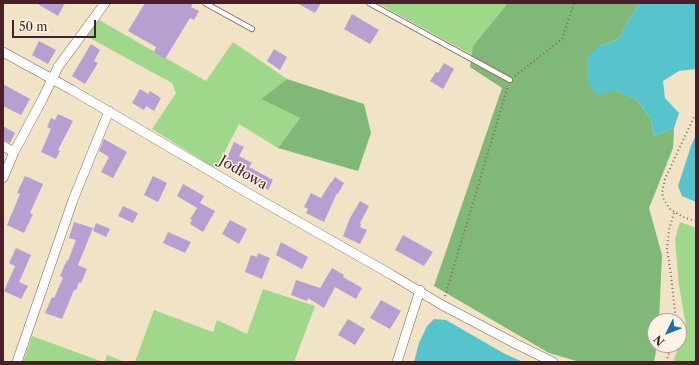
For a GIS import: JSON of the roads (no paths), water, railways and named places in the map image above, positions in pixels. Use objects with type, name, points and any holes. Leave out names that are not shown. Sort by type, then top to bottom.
[{"type":"street","points":[[3,178],[14,152],[58,68],[105,3]]},
{"type":"street","name":"Jodłowa","points":[[3,52],[53,79],[233,184],[420,290],[454,312],[553,362]]},
{"type":"street","points":[[17,362],[73,200],[109,111]]},
{"type":"street","points":[[3,146],[14,152]]},
{"type":"street","points":[[397,362],[420,290]]},
{"type":"lane","points":[[205,3],[252,29]]},
{"type":"lane","points":[[369,3],[510,80]]},
{"type":"water","points":[[640,3],[696,3],[696,69],[679,71],[663,81],[665,98],[679,113],[674,128],[654,136],[651,119],[636,99],[614,90],[597,95],[587,81],[587,57],[599,46],[619,39],[629,19]]},
{"type":"water","points":[[696,135],[696,202],[682,196],[678,186]]},
{"type":"water","points":[[434,319],[446,320],[505,354],[523,362],[414,362],[419,343],[427,326]]}]
